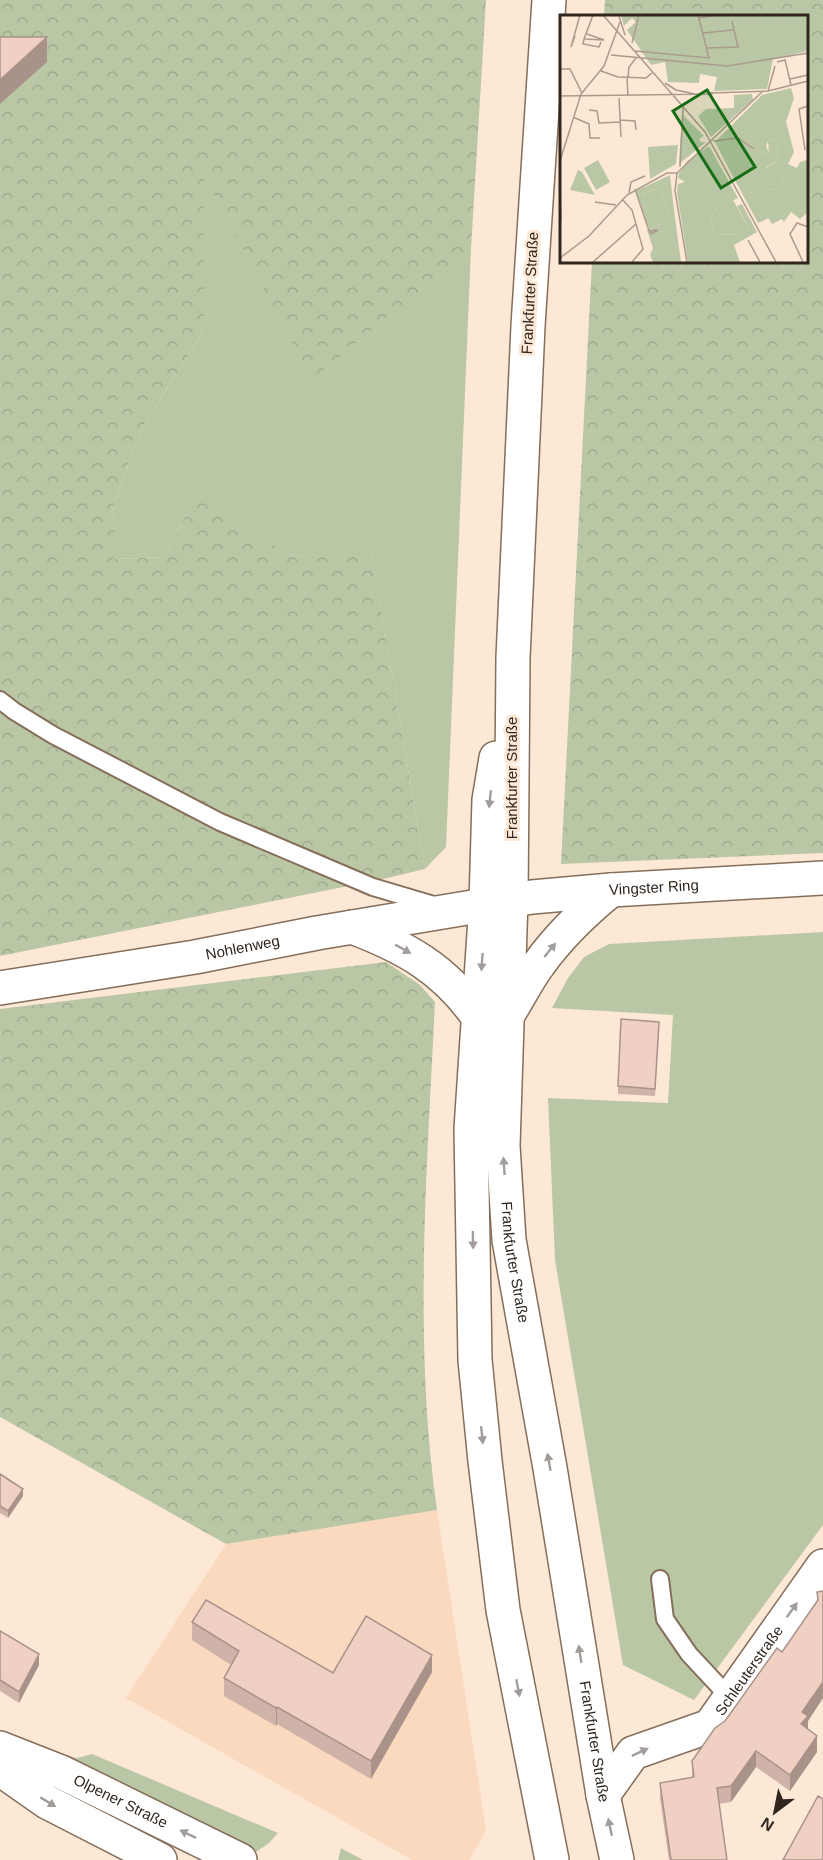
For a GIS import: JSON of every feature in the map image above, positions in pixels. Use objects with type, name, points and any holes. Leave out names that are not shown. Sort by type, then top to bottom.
[{"type":"main road","name":"Frankfurter Straße","points":[[549,0],[529,315],[513,658],[489,800],[498,902],[493,1016],[509,1240],[549,1457],[603,1795],[617,1860]]},
{"type":"main road","name":"Vingster Ring","points":[[498,902],[611,890],[823,878]]},
{"type":"main road","points":[[352,927],[409,952],[434,969],[466,999],[493,1016],[586,910],[611,890]]},
{"type":"main road","name":"Nohlenweg","points":[[0,988],[195,957],[498,902]]},
{"type":"main road","name":"Frankfurter Straße","points":[[493,1016],[471,1129],[475,1360],[503,1610],[552,1860]]},
{"type":"main road","name":"Schleuterstraße","points":[[603,1795],[633,1753],[710,1726],[823,1566]]},
{"type":"main road","name":"Olpener Straße","points":[[0,1748],[61,1772],[240,1860]]},
{"type":"main road","points":[[0,1769],[47,1802],[160,1860]]},
{"type":"lane","points":[[0,700],[53,735],[220,822],[373,887],[449,910]]},
{"type":"lane","points":[[660,1579],[665,1619],[689,1654],[730,1698]]},
{"type":"shaded area","points":[[437,1510],[486,1831],[469,1860],[412,1860],[126,1698],[226,1544]]},
{"type":"green space","points":[[0,0],[486,0],[471,249],[312,379],[204,175],[204,330],[142,428],[114,503],[113,559],[166,557],[194,498],[294,556],[371,550],[425,869],[0,956]]},
{"type":"green space","points":[[605,0],[823,0],[823,853],[561,864],[592,262],[808,262],[808,15],[604,15]]},
{"type":"green space","points":[[204,173],[312,378],[471,249],[446,847],[425,869],[371,551],[294,556],[194,499],[166,557],[112,559],[114,503],[142,428],[204,330]]},
{"type":"green space","points":[[823,932],[823,1525],[694,1700],[623,1665],[555,1260],[548,1098],[668,1103],[673,1015],[552,1008],[568,978],[584,957],[609,944]]},
{"type":"green space","points":[[386,962],[420,985],[435,1002],[426,1193],[424,1320],[425,1384],[437,1510],[226,1544],[0,1417],[0,1009]]},
{"type":"green space","points":[[45,1751],[77,1758],[92,1754],[278,1833],[256,1852],[41,1758]]},
{"type":"green space","points":[[341,1848],[363,1860],[338,1860]]},
{"type":"building","points":[[0,37],[47,37],[0,80]]},
{"type":"building","points":[[621,1019],[659,1022],[655,1089],[618,1086]]},
{"type":"building","points":[[0,1474],[23,1489],[8,1511],[0,1506]]},
{"type":"building","points":[[823,1591],[823,1682],[802,1712],[808,1716],[801,1724],[817,1736],[790,1775],[756,1751],[731,1786],[717,1788],[727,1860],[671,1860],[660,1783],[694,1777],[692,1761],[715,1728],[725,1721],[777,1648],[782,1652],[818,1600],[817,1592]]},
{"type":"building","points":[[206,1600],[333,1673],[366,1616],[432,1655],[371,1761],[224,1678],[239,1651],[192,1622]]},
{"type":"building","points":[[0,1631],[39,1654],[19,1692],[0,1680]]},
{"type":"building","points":[[818,1796],[823,1799],[823,1860],[783,1860]]}]
